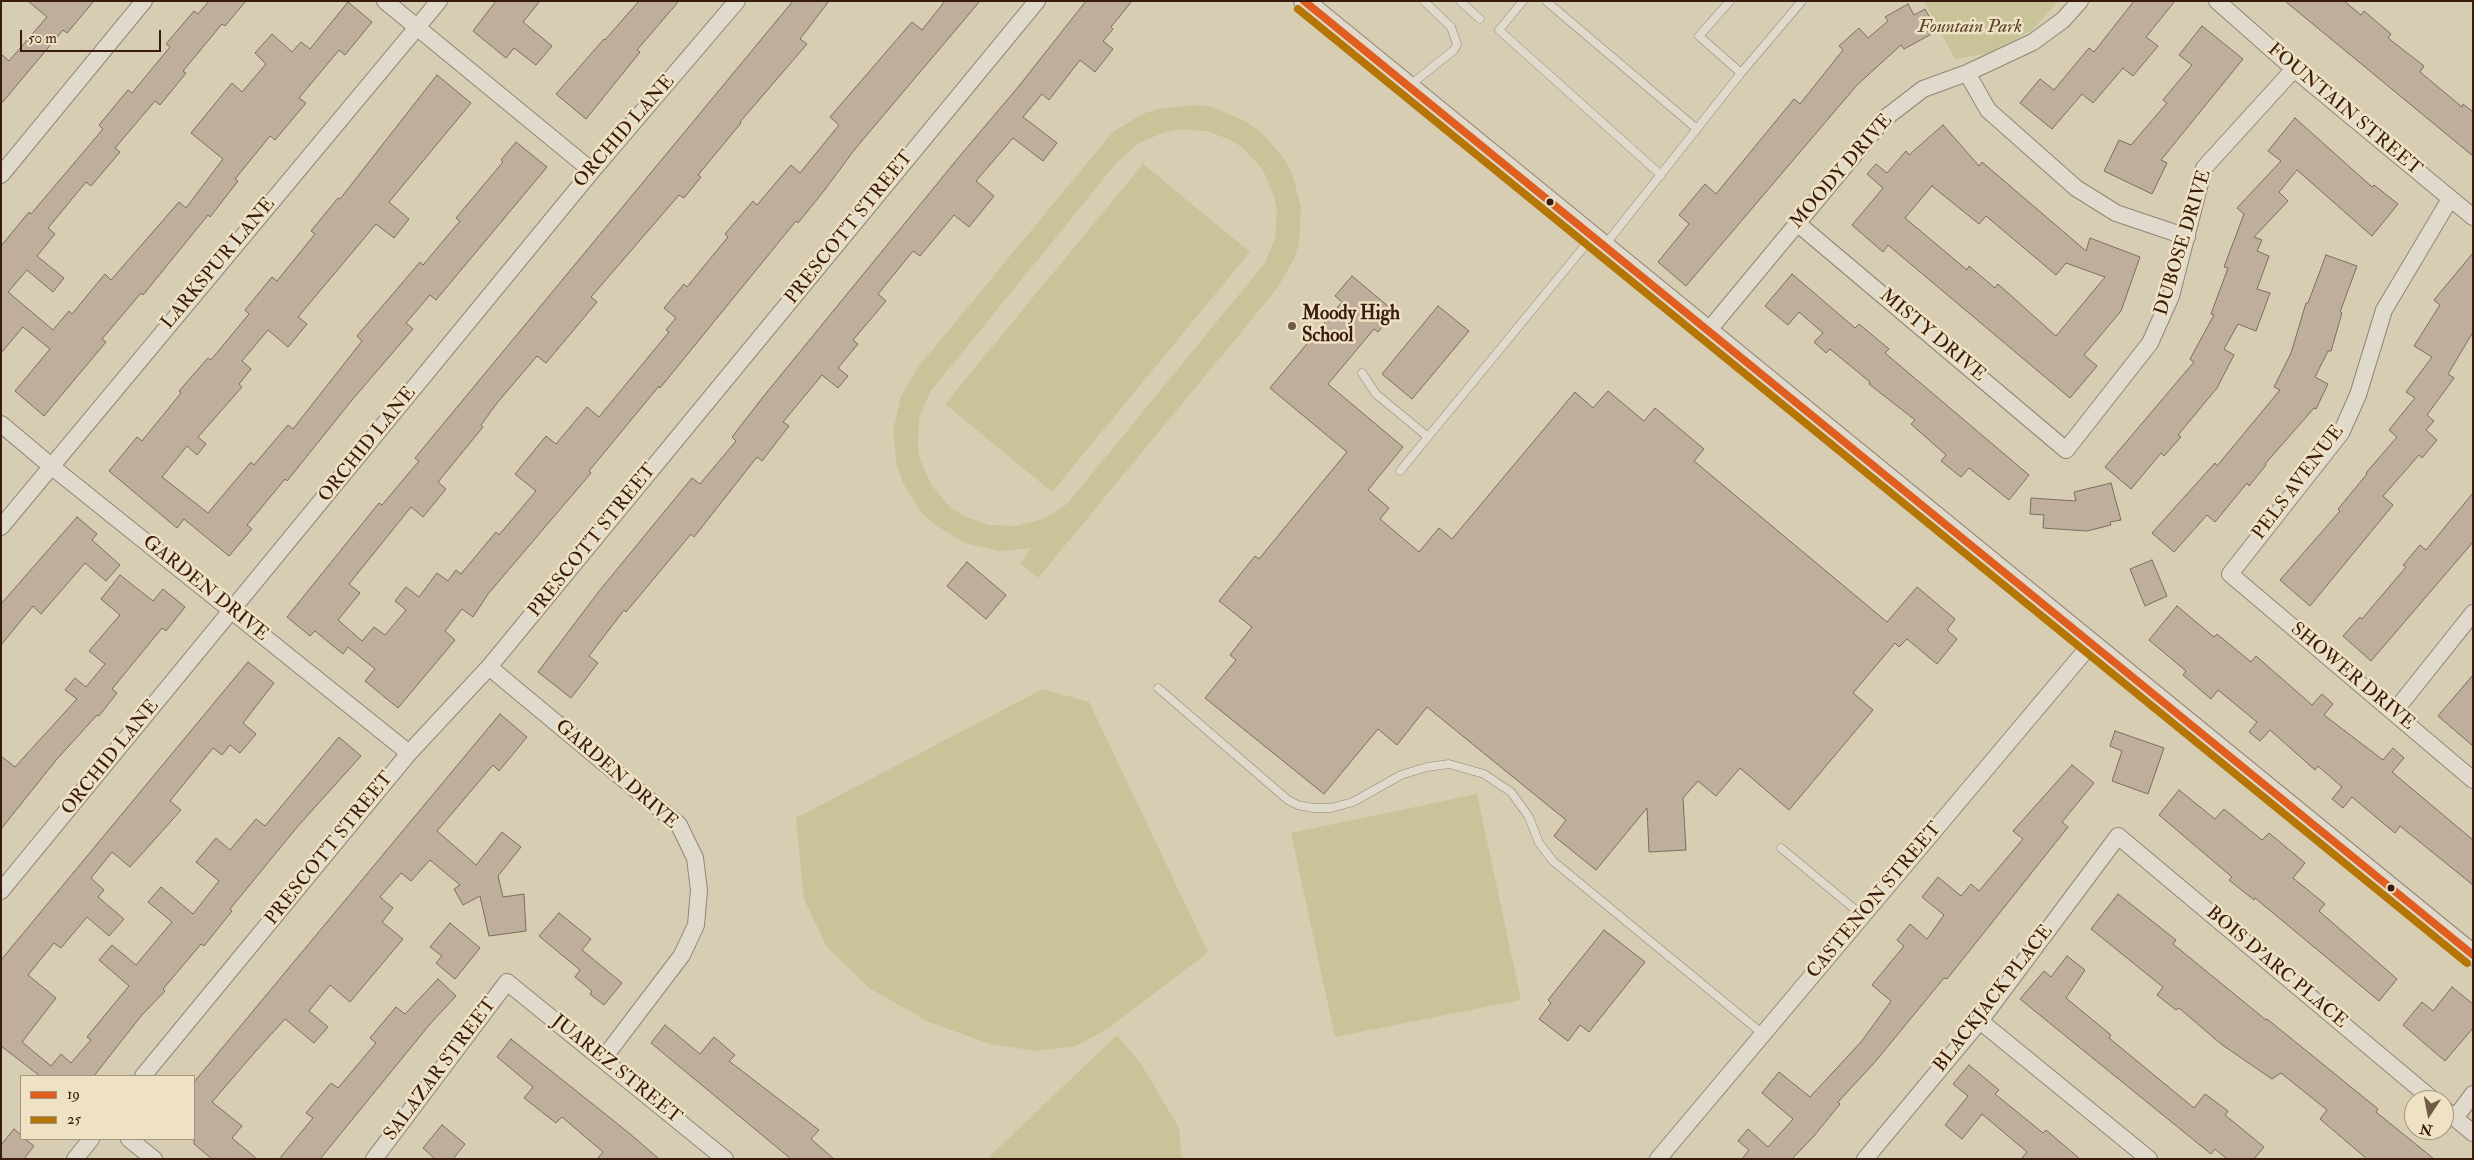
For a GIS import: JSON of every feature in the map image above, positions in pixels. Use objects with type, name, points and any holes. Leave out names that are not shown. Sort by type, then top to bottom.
[{"type":"street","points":[[1,175],[144,1]]},
{"type":"street","points":[[386,1],[592,171]]},
{"type":"street","name":"LARKSPUR LANE","points":[[1,527],[439,1]]},
{"type":"street","name":"ORCHID LANE","points":[[1,891],[592,171],[737,1]]},
{"type":"street","name":"PRESCOTT STREET","points":[[144,1075],[409,753],[489,667],[1037,1]]},
{"type":"street","points":[[1304,1],[2091,644],[2470,947]]},
{"type":"street","name":"MOODY DRIVE","points":[[1708,331],[1884,119],[1923,89],[1968,73],[2034,42],[2063,20],[2080,1]]},
{"type":"street","name":"FOUNTAIN STREET","points":[[2217,1],[2294,69],[2473,217]]},
{"type":"street","name":"DUBOSE DRIVE","points":[[2066,450],[2150,343],[2171,296],[2204,168],[2294,69]]},
{"type":"street","points":[[1968,73],[1988,110],[2076,188],[2116,213],[2187,236]]},
{"type":"street","name":"PELS AVENUE","points":[[2230,574],[2341,433],[2358,395],[2384,310],[2450,199]]},
{"type":"street","name":"MISTY DRIVE","points":[[1797,223],[2066,450]]},
{"type":"street","name":"GARDEN DRIVE","points":[[1,424],[409,753]]},
{"type":"street","name":"SHOWER DRIVE","points":[[2230,574],[2473,780]]},
{"type":"street","points":[[2394,712],[2473,613]]},
{"type":"street","name":"CASTENON STREET","points":[[1658,1159],[2091,644]]},
{"type":"street","name":"GARDEN DRIVE","points":[[489,667],[678,825],[694,858],[700,890],[696,925],[682,955],[603,1059]]},
{"type":"street","name":"BLACKJACK PLACE","points":[[1865,1159],[1980,1021],[2118,836]]},
{"type":"street","name":"BOIS D'ARC PLACE","points":[[2118,836],[2421,1090]]},
{"type":"street","name":"JUAREZ STREET","points":[[507,982],[725,1159]]},
{"type":"street","name":"SALAZAR STREET","points":[[374,1159],[507,982]]},
{"type":"street","points":[[1980,1021],[2149,1159]]},
{"type":"street","points":[[2454,1110],[2473,1094]]},
{"type":"street","points":[[2454,1118],[2473,1133]]},
{"type":"street","points":[[75,1159],[90,1140]]},
{"type":"street","points":[[130,1140],[154,1159]]},
{"type":"lane","points":[[1408,86],[1454,50],[1457,44],[1451,27],[1424,1]]},
{"type":"lane","points":[[1460,1],[1480,19]]},
{"type":"lane","points":[[1523,1],[1499,30],[1661,175]]},
{"type":"lane","points":[[1546,1],[1697,129]]},
{"type":"lane","points":[[1730,1],[1699,36],[1741,73]]},
{"type":"lane","points":[[1400,471],[1598,242],[1661,175],[1741,73],[1802,1]]},
{"type":"lane","points":[[1362,373],[1376,394],[1428,437]]},
{"type":"lane","points":[[1158,688],[1288,800],[1298,805],[1313,808],[1331,808],[1353,802],[1401,775],[1427,767],[1449,764],[1484,774],[1511,792],[1529,817],[1539,843],[1553,861],[1763,1034]]},
{"type":"lane","points":[[1781,848],[1862,916]]},
{"type":"green space","name":"Fountain Park","points":[[1924,1],[2059,1],[2032,30],[1993,52],[1955,59]]},
{"type":"green space","points":[[1194,105],[1212,107],[1245,121],[1260,131],[1283,157],[1292,173],[1301,207],[1299,243],[1294,259],[1276,290],[1038,578],[1020,563],[1031,548],[1000,551],[965,543],[935,525],[922,513],[903,483],[897,466],[893,431],[901,396],[919,366],[1112,133],[1142,114],[1158,109]],"holes":[[[1179,129],[1207,131],[1233,141],[1244,149],[1263,170],[1274,196],[1277,210],[1275,238],[1265,263],[1067,504],[1043,519],[1016,526],[988,525],[962,515],[950,507],[932,486],[920,460],[918,446],[919,418],[930,392],[1118,161],[1139,143],[1165,132]]]},
{"type":"green space","points":[[1143,164],[1250,252],[1052,492],[945,404]]},
{"type":"green space","points":[[1043,689],[1089,702],[1208,952],[1109,1028],[1076,1046],[1037,1051],[990,1044],[929,1022],[869,988],[827,947],[804,899],[796,818]]},
{"type":"green space","points":[[1477,794],[1521,1000],[1335,1037],[1291,833]]},
{"type":"green space","points":[[1117,1035],[1141,1064],[1179,1128],[1182,1159],[987,1159]]},
{"type":"building","points":[[28,1],[94,1],[67,33],[63,30],[1,104],[1,54],[9,61],[47,17]]},
{"type":"building","points":[[209,1],[246,1],[225,26],[222,24],[183,71],[186,73],[160,105],[155,101],[115,148],[120,152],[91,186],[86,182],[48,228],[55,234],[37,256],[64,278],[53,292],[27,270],[8,292],[53,330],[69,311],[72,314],[105,274],[111,280],[179,202],[186,208],[223,159],[191,133],[232,83],[242,92],[266,64],[255,53],[272,34],[292,52],[301,42],[310,49],[348,2],[372,22],[345,55],[339,50],[299,98],[306,103],[275,140],[270,136],[235,179],[238,181],[210,217],[208,215],[143,295],[141,293],[102,339],[106,342],[44,416],[15,391],[50,349],[23,327],[1,353],[1,246],[29,212],[31,214],[103,129],[99,125],[128,90],[132,93],[170,47],[166,44],[194,11],[198,14]]},
{"type":"building","points":[[496,1],[540,1],[523,22],[552,46],[536,65],[514,48],[506,58],[473,31]]},
{"type":"building","points":[[639,1],[679,1],[637,50],[640,52],[586,119],[556,94]]},
{"type":"building","points":[[793,1],[829,1],[800,39],[807,44],[740,122],[698,175],[701,177],[684,198],[679,195],[591,297],[597,302],[546,363],[537,356],[497,403],[481,425],[483,427],[438,482],[446,489],[423,517],[411,507],[349,584],[360,593],[338,620],[362,641],[374,627],[385,635],[406,610],[395,601],[406,587],[419,597],[437,573],[448,581],[456,570],[461,574],[496,532],[499,535],[536,491],[515,474],[546,436],[556,444],[587,407],[599,417],[669,332],[666,330],[676,318],[664,308],[684,284],[687,287],[728,237],[725,234],[753,201],[757,205],[791,165],[800,173],[839,125],[830,117],[912,22],[922,30],[945,1],[980,1],[855,149],[798,223],[796,221],[660,388],[659,386],[589,471],[591,473],[488,594],[473,617],[462,609],[445,631],[455,640],[398,708],[365,681],[375,669],[348,647],[343,654],[315,631],[310,636],[287,617],[379,503],[382,505],[419,461],[415,458]]},
{"type":"building","points":[[1086,1],[1132,1],[1111,27],[1113,29],[1103,41],[1113,49],[1095,72],[1080,60],[1049,100],[1042,94],[1023,117],[1057,143],[1043,161],[1013,138],[976,181],[994,196],[969,227],[954,215],[920,256],[913,251],[878,294],[886,301],[853,340],[858,344],[838,368],[848,376],[838,388],[822,375],[783,422],[789,426],[762,461],[757,457],[694,537],[691,534],[626,612],[624,610],[589,656],[598,663],[571,698],[538,672],[600,590],[692,478],[700,484],[736,441],[732,437],[763,397],[1019,86]]},
{"type":"building","points":[[2134,1],[2175,1],[2146,37],[2158,46],[2133,76],[2123,68],[2093,103],[2082,94],[2052,129],[2020,103],[2040,79],[2054,90],[2089,48],[2094,52]]},
{"type":"building","points":[[2285,1],[2344,1],[2361,15],[2364,11],[2391,34],[2388,38],[2424,66],[2420,72],[2462,107],[2463,104],[2473,112],[2473,156]]},
{"type":"building","points":[[1908,4],[1914,15],[1925,9],[1937,31],[1904,49],[1901,45],[1857,85],[1686,286],[1658,262],[1689,224],[1679,215],[1705,184],[1716,194],[1794,99],[1800,104],[1843,50],[1839,46],[1859,28],[1868,38],[1888,21],[1885,17]]},
{"type":"building","points":[[2202,26],[2243,59],[2161,160],[2167,163],[2152,194],[2104,171],[2119,140],[2131,145],[2167,103],[2163,100],[2192,65],[2179,55]]},
{"type":"building","points":[[437,75],[471,103],[389,202],[409,219],[394,238],[376,224],[298,317],[307,324],[288,347],[268,330],[242,361],[251,369],[239,384],[242,387],[198,437],[206,444],[197,455],[187,446],[162,477],[208,513],[251,462],[254,465],[288,425],[293,429],[362,341],[357,336],[420,262],[423,265],[460,221],[456,218],[503,162],[501,160],[516,142],[547,167],[436,300],[430,295],[406,323],[413,329],[352,400],[287,481],[285,479],[247,525],[252,529],[229,556],[184,519],[177,528],[109,471],[137,437],[142,441],[181,393],[179,391],[208,358],[211,360],[249,314],[245,310],[272,277],[277,281],[315,234],[311,231],[338,198],[340,199]]},
{"type":"building","points":[[2295,118],[2372,187],[2374,185],[2398,204],[2372,236],[2297,170],[2279,192],[2288,201],[2254,237],[2262,240],[2257,251],[2269,256],[2257,289],[2270,293],[2256,331],[2238,324],[2224,349],[2234,355],[2217,388],[2178,435],[2181,437],[2164,456],[2161,453],[2131,489],[2105,467],[2194,362],[2190,359],[2214,315],[2211,314],[2228,268],[2224,267],[2244,214],[2237,208],[2281,161],[2268,151]]},
{"type":"building","points":[[1943,125],[1979,166],[1982,162],[2086,251],[2090,238],[2140,257],[2121,311],[2084,355],[2097,366],[2070,398],[1888,245],[1883,252],[1852,225],[1883,188],[1867,174],[1876,164],[1887,173],[1906,151],[1909,155]],"holes":[[[1932,186],[1979,224],[1986,216],[2056,275],[2066,263],[2105,277],[2056,336],[1998,284],[1995,288],[1969,266],[1967,270],[1905,218]]]},
{"type":"building","points":[[2473,253],[2473,332],[2448,374],[2454,378],[2427,415],[2434,421],[2426,430],[2437,440],[2422,458],[2419,455],[2383,496],[2393,505],[2310,606],[2280,580],[2340,511],[2338,509],[2397,437],[2389,430],[2415,398],[2406,392],[2432,357],[2414,346],[2440,305],[2434,300]]},
{"type":"building","points":[[2326,255],[2357,266],[2340,312],[2342,313],[2331,351],[2328,351],[2315,377],[2328,384],[2316,409],[2314,408],[2265,464],[2249,486],[2247,483],[2215,522],[2207,515],[2174,552],[2152,533],[2215,463],[2217,466],[2280,390],[2274,387],[2291,353],[2306,303],[2308,303]]},
{"type":"building","points":[[1792,274],[1855,328],[1859,324],[1889,349],[1885,353],[2029,475],[2009,500],[1969,468],[1961,477],[1941,461],[1946,455],[1911,424],[1915,420],[1869,384],[1870,382],[1830,349],[1826,353],[1814,342],[1823,333],[1799,312],[1788,325],[1765,306]]},
{"type":"building","points":[[1352,276],[1395,312],[1378,332],[1374,329],[1328,384],[1403,447],[1368,490],[1389,508],[1380,519],[1419,552],[1439,528],[1452,539],[1575,392],[1593,408],[1608,391],[1644,421],[1655,408],[1704,449],[1694,461],[1887,622],[1917,587],[1955,619],[1947,630],[1957,639],[1937,664],[1907,639],[1899,647],[1895,643],[1853,693],[1873,710],[1789,810],[1740,768],[1716,796],[1698,781],[1683,798],[1686,850],[1649,852],[1647,808],[1596,870],[1554,836],[1566,820],[1427,707],[1397,745],[1378,729],[1324,794],[1205,698],[1236,660],[1230,655],[1252,627],[1219,601],[1255,556],[1259,559],[1347,452],[1270,388],[1342,302],[1335,296]]},
{"type":"building","points":[[1438,306],[1469,331],[1412,399],[1382,374]]},
{"type":"building","points":[[2111,483],[2121,520],[2110,522],[2111,525],[2087,531],[2043,528],[2044,515],[2030,514],[2031,498],[2076,501],[2074,492]]},
{"type":"building","points":[[2473,493],[2473,542],[2371,661],[2343,636],[2360,617],[2362,619],[2406,567],[2403,565],[2420,545],[2426,550]]},
{"type":"building","points":[[77,517],[97,534],[92,540],[120,565],[106,581],[85,563],[41,614],[33,606],[1,645],[1,604]]},
{"type":"building","points":[[2152,560],[2167,596],[2145,606],[2130,569]]},
{"type":"building","points":[[967,562],[1006,595],[986,619],[947,586]]},
{"type":"building","points":[[120,575],[153,601],[163,589],[185,607],[166,631],[162,628],[112,689],[117,693],[99,716],[97,715],[57,759],[1,829],[1,756],[15,767],[77,699],[65,690],[75,678],[86,687],[105,664],[89,651],[120,615],[101,599]]},
{"type":"building","points":[[2177,606],[2214,637],[2217,634],[2251,662],[2256,656],[2312,705],[2322,694],[2333,704],[2324,715],[2383,760],[2393,748],[2404,758],[2392,772],[2473,840],[2473,885],[2400,826],[2395,833],[2352,797],[2343,808],[2332,799],[2342,787],[2318,766],[2315,770],[2270,730],[2260,741],[2249,732],[2257,722],[2218,690],[2211,699],[2183,675],[2186,671],[2149,640]]},
{"type":"building","points":[[248,662],[274,683],[243,723],[256,734],[240,753],[230,745],[222,755],[213,748],[170,801],[181,810],[130,867],[112,852],[91,878],[104,890],[98,897],[124,919],[109,936],[87,917],[61,948],[54,943],[28,975],[56,998],[22,1042],[51,1066],[61,1054],[71,1063],[91,1040],[87,1037],[129,986],[99,960],[112,945],[136,965],[172,922],[148,902],[161,887],[193,914],[219,881],[196,862],[216,838],[230,850],[256,819],[265,826],[339,737],[361,756],[298,826],[230,909],[232,911],[204,946],[201,944],[163,989],[165,991],[141,1016],[95,1075],[39,1075],[1,1046],[1,960]]},
{"type":"building","points":[[2473,675],[2473,746],[2438,716]]},
{"type":"building","points":[[500,714],[527,737],[499,771],[493,765],[437,831],[476,865],[502,832],[521,847],[498,876],[503,897],[524,894],[526,931],[489,936],[480,896],[463,905],[454,889],[460,885],[430,860],[411,881],[401,873],[380,897],[393,908],[382,922],[403,939],[350,1002],[330,985],[309,1011],[328,1027],[314,1043],[285,1019],[212,1102],[242,1126],[232,1138],[257,1159],[212,1159],[194,1144],[195,1081]]},
{"type":"building","points":[[2115,731],[2164,748],[2148,794],[2112,781],[2122,751],[2110,746]]},
{"type":"building","points":[[2072,765],[2094,783],[2062,822],[2068,827],[1947,979],[1944,978],[1875,1062],[1838,1102],[1840,1104],[1814,1136],[1792,1159],[1742,1159],[1749,1150],[1738,1141],[1748,1129],[1768,1147],[1793,1119],[1762,1093],[1779,1072],[1810,1097],[1861,1042],[1891,1001],[1872,985],[1904,946],[1897,940],[1910,924],[1927,939],[1944,915],[1922,897],[1938,877],[1961,896],[1971,884],[1979,891],[2023,839],[2013,831]]},
{"type":"building","points":[[2179,790],[2215,819],[2224,809],[2262,840],[2269,833],[2305,863],[2293,878],[2325,904],[2319,911],[2397,979],[2379,1001],[2255,898],[2254,900],[2229,880],[2232,877],[2159,815]]},
{"type":"building","points":[[2118,894],[2176,940],[2173,944],[2378,1109],[2376,1112],[2404,1135],[2404,1140],[2411,1140],[2434,1159],[2367,1159],[2320,1119],[2327,1110],[2281,1073],[2272,1079],[2221,1044],[2179,1008],[2176,1010],[2157,995],[2163,987],[2091,929]]},
{"type":"building","points":[[559,913],[591,939],[582,950],[622,983],[604,1005],[590,994],[592,991],[575,977],[580,970],[539,936]]},
{"type":"building","points":[[450,923],[480,948],[455,979],[436,963],[442,956],[430,947]]},
{"type":"building","points":[[1604,930],[1645,962],[1589,1032],[1580,1025],[1568,1041],[1539,1019],[1551,1003],[1548,1000]]},
{"type":"building","points":[[2067,956],[2085,970],[2066,998],[2111,1035],[2109,1038],[2194,1108],[2205,1094],[2228,1111],[2225,1115],[2264,1147],[2254,1159],[2227,1159],[2215,1149],[2211,1154],[2020,999],[2044,971],[2051,977]]},
{"type":"building","points":[[438,979],[456,996],[430,1024],[320,1159],[279,1159],[313,1118],[306,1113],[331,1083],[338,1088],[376,1043],[370,1038],[396,1007],[405,1014]]},
{"type":"building","points":[[2452,987],[2473,1004],[2473,1028],[2445,1061],[2403,1025],[2422,1002],[2433,1011]]},
{"type":"building","points":[[665,1025],[700,1054],[714,1037],[735,1055],[729,1061],[819,1130],[811,1139],[834,1159],[791,1159],[651,1043]]},
{"type":"building","points":[[511,1039],[659,1159],[597,1159],[603,1152],[562,1117],[556,1123],[524,1098],[533,1087],[497,1057]]},
{"type":"building","points":[[1969,1065],[1999,1090],[1995,1094],[2043,1133],[2046,1130],[2080,1159],[2021,1159],[2027,1152],[1982,1114],[1962,1139],[1945,1125],[1968,1096],[1953,1084]]},
{"type":"building","points":[[442,1125],[465,1144],[453,1159],[435,1159],[423,1148]]},
{"type":"building","points":[[14,1129],[20,1134],[20,1140],[26,1140],[34,1146],[24,1159],[1,1159],[1,1145]]},
{"type":"transit line","name":"19","points":[[1304,1],[2473,955]]},
{"type":"transit line","name":"25","points":[[1298,9],[2467,963]]},
{"type":"place","name":"Moody High School","points":[[1292,326]]}]
